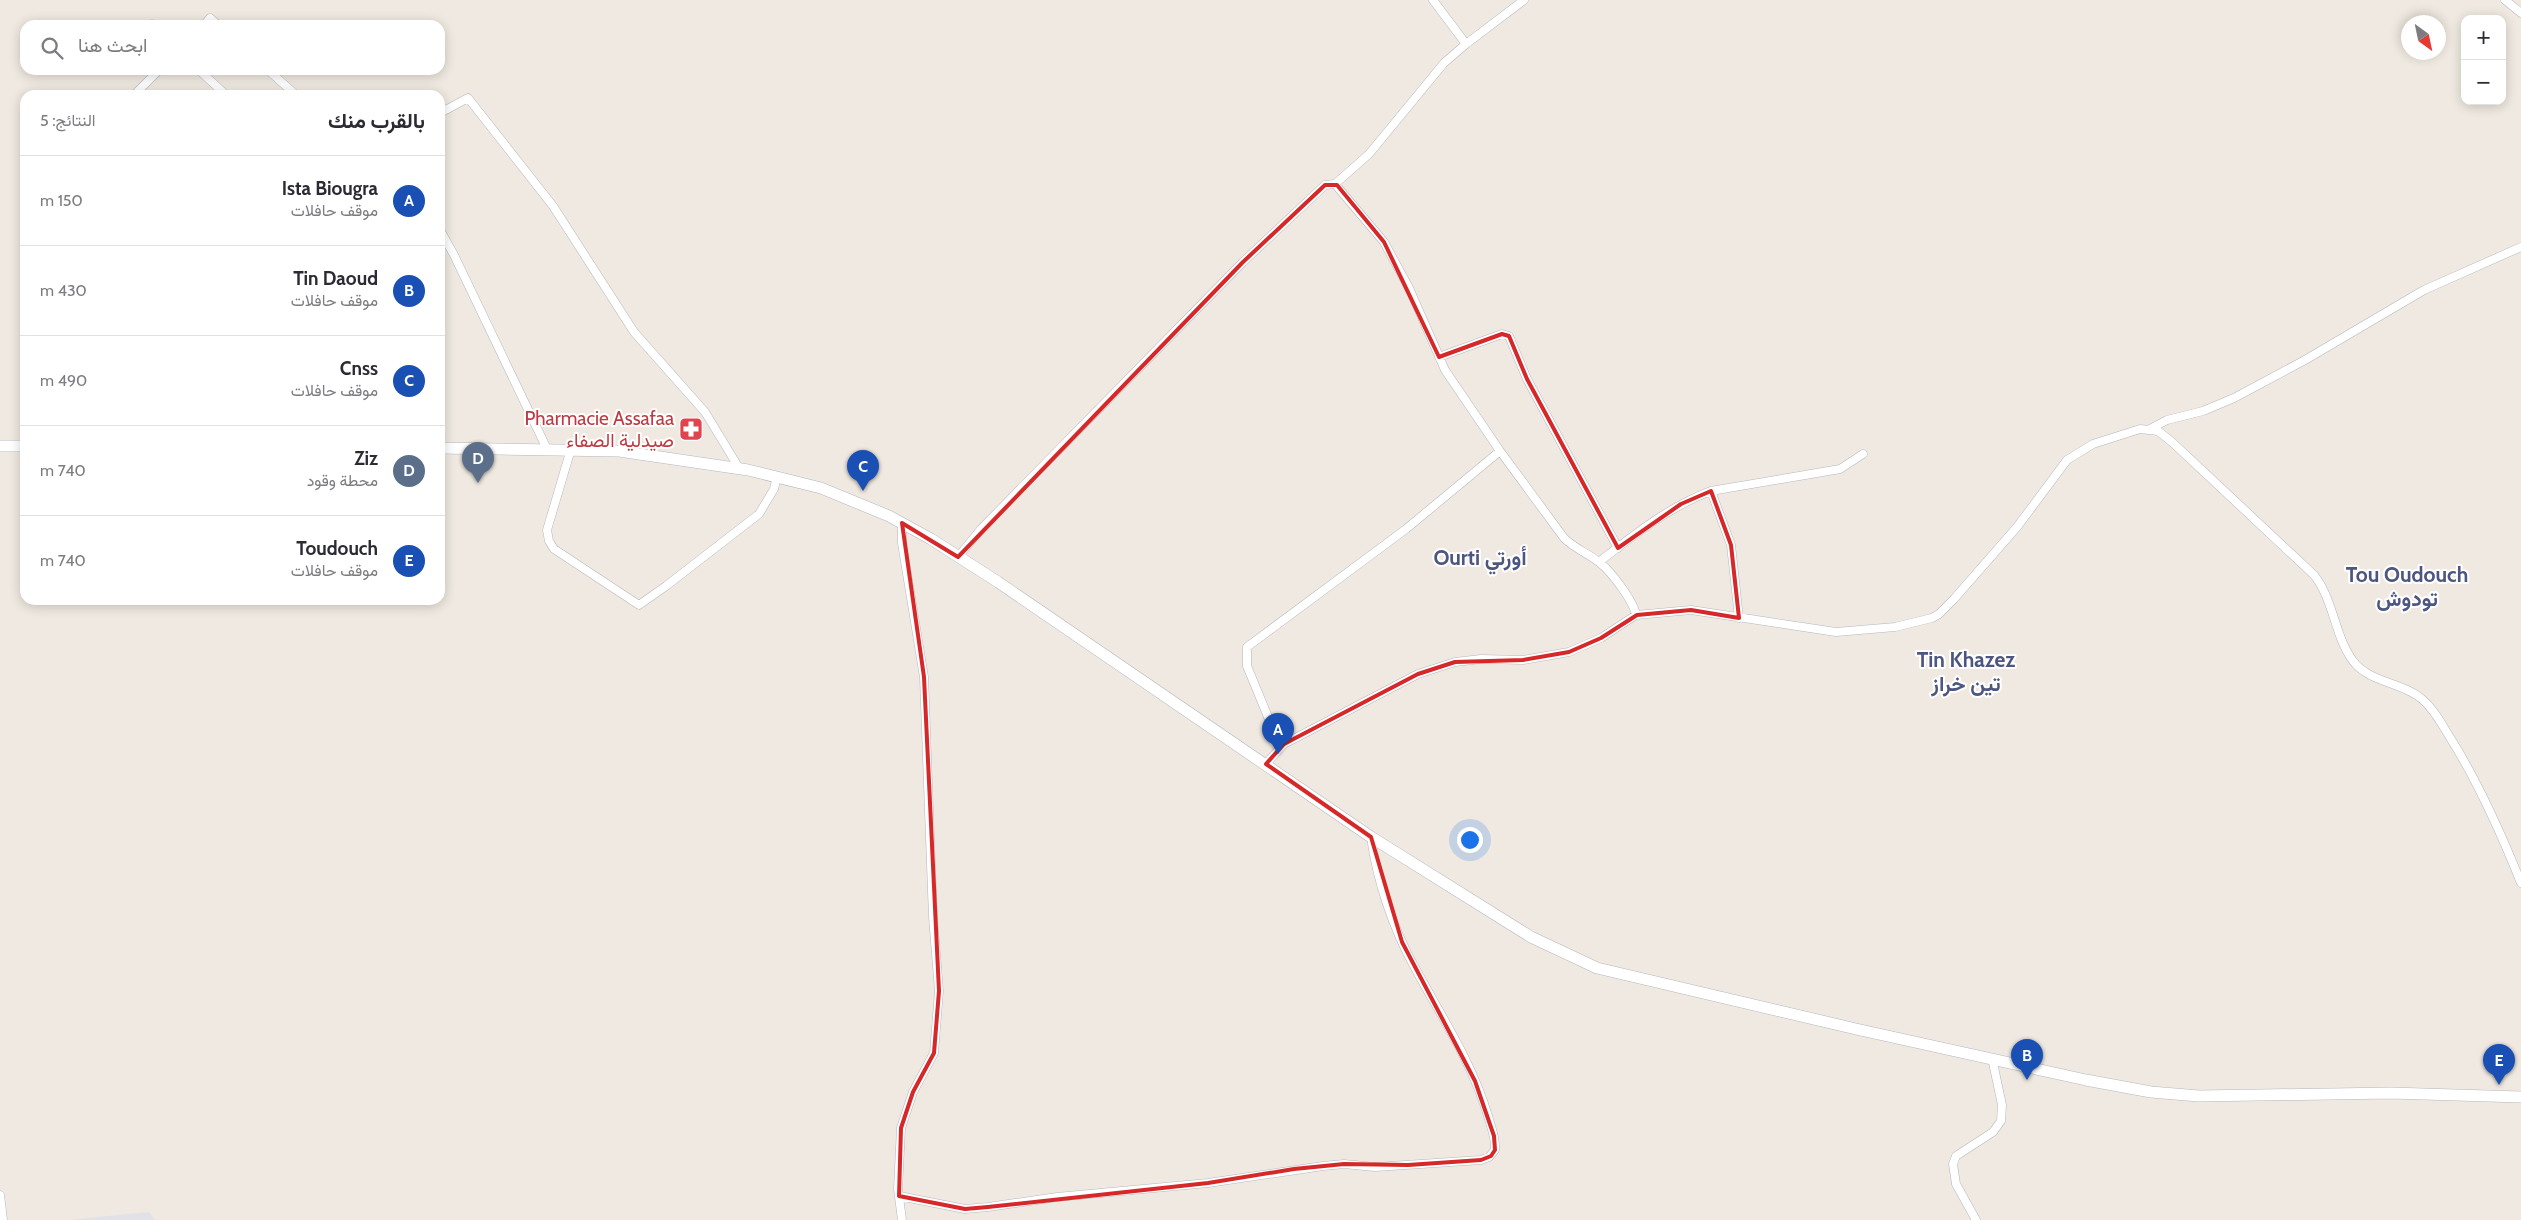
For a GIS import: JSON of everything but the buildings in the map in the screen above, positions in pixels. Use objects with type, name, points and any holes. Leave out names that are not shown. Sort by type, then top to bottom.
[{"type":"main road","points":[[0,446],[20,446]]},
{"type":"main road","points":[[445,448],[619,451],[739,468],[777,476],[840,494],[902,523],[958,557],[1266,764],[1371,837],[1531,937],[1597,968],[1707,995],[2151,1092],[2199,1096],[2391,1093],[2521,1098]]},
{"type":"street","points":[[1434,0],[1466,44]]},
{"type":"street","points":[[958,557],[981,528],[1243,262],[1325,185],[1335,184],[1375,147],[1444,63],[1524,0]]},
{"type":"street","points":[[2505,0],[2521,13]]},
{"type":"street","points":[[139,90],[154,75]]},
{"type":"street","points":[[204,75],[221,90]]},
{"type":"street","points":[[273,75],[287,90]]},
{"type":"street","points":[[445,110],[468,98],[553,206],[634,332],[712,422],[739,468]]},
{"type":"street","points":[[1335,184],[1384,242],[1409,288],[1439,357],[1458,390],[1500,451],[1564,538],[1580,551],[1599,562],[1621,588],[1633,606],[1636,615]]},
{"type":"street","points":[[445,239],[547,449]]},
{"type":"street","points":[[1266,764],[1280,746],[1388,689],[1439,666],[1481,659],[1523,660],[1569,652],[1600,638],[1636,615],[1691,610],[1845,632],[1900,627],[1932,618],[1939,614],[1954,599],[2021,522],[2067,460],[2093,444],[2131,431],[2150,429],[2167,420],[2203,411],[2234,398],[2305,360],[2424,290],[2521,246]]},
{"type":"street","points":[[1439,357],[1502,334],[1509,336],[1527,379],[1618,548]]},
{"type":"street","points":[[2150,429],[2172,442],[2314,575],[2329,598],[2338,632],[2354,662],[2374,677],[2420,698],[2435,712],[2482,794],[2521,882]]},
{"type":"street","points":[[571,449],[547,530],[549,541],[562,556],[639,605],[759,514],[774,489],[777,476]]},
{"type":"street","points":[[1280,746],[1248,666],[1247,647],[1406,529],[1500,451]]},
{"type":"street","points":[[1599,562],[1681,504],[1711,491],[1840,469],[1863,454]]},
{"type":"street","points":[[1711,491],[1731,546],[1739,618]]},
{"type":"street","points":[[902,523],[902,543],[924,677],[933,917],[939,991],[934,1053],[910,1097],[901,1128],[899,1196],[902,1220]]},
{"type":"street","points":[[899,1196],[929,1200],[965,1209],[1057,1197],[1208,1183],[1294,1168],[1344,1164],[1375,1167],[1408,1165],[1481,1160],[1492,1155],[1496,1147],[1494,1136],[1475,1081],[1450,1027],[1402,942],[1376,863],[1371,837]]},
{"type":"street","points":[[1976,1220],[1956,1184],[1953,1164],[1956,1156],[1993,1132],[2001,1121],[2002,1105],[1992,1058]]},
{"type":"street","points":[[0,1195],[3,1220]]},
{"type":"highlighted area","points":[[1325,185],[1337,185],[1384,242],[1439,357],[1502,334],[1509,336],[1527,379],[1618,548],[1681,504],[1711,491],[1731,545],[1739,618],[1691,610],[1637,615],[1601,638],[1569,652],[1523,660],[1455,662],[1418,674],[1284,744],[1266,764],[1371,837],[1402,942],[1475,1081],[1494,1136],[1495,1150],[1491,1156],[1481,1160],[1408,1165],[1344,1164],[1294,1169],[1208,1183],[965,1209],[899,1196],[901,1128],[913,1092],[934,1053],[939,991],[924,677],[902,523],[958,557],[1243,262]]},
{"type":"shaded area","points":[[149,1212],[155,1220],[68,1220]]},
{"type":"place","name":"Pharmacie Assafaa صيدلية الصفاء","points":[[691,429]]},
{"type":"place","name":"Ziz","points":[[478,483]]},
{"type":"place","name":"Cnss","points":[[863,491]]},
{"type":"place","name":"Ista Biougra","points":[[1278,754]]},
{"type":"place","name":"Tin Daoud","points":[[2027,1080]]},
{"type":"place","name":"Toudouch","points":[[2499,1085]]},
{"type":"district","name":"Ourti أورتي","points":[[1480,558]]},
{"type":"district","name":"Tou Oudouch تودوش","points":[[2407,587]]},
{"type":"district","name":"Tin Khazez تين خراز","points":[[1966,672]]}]
